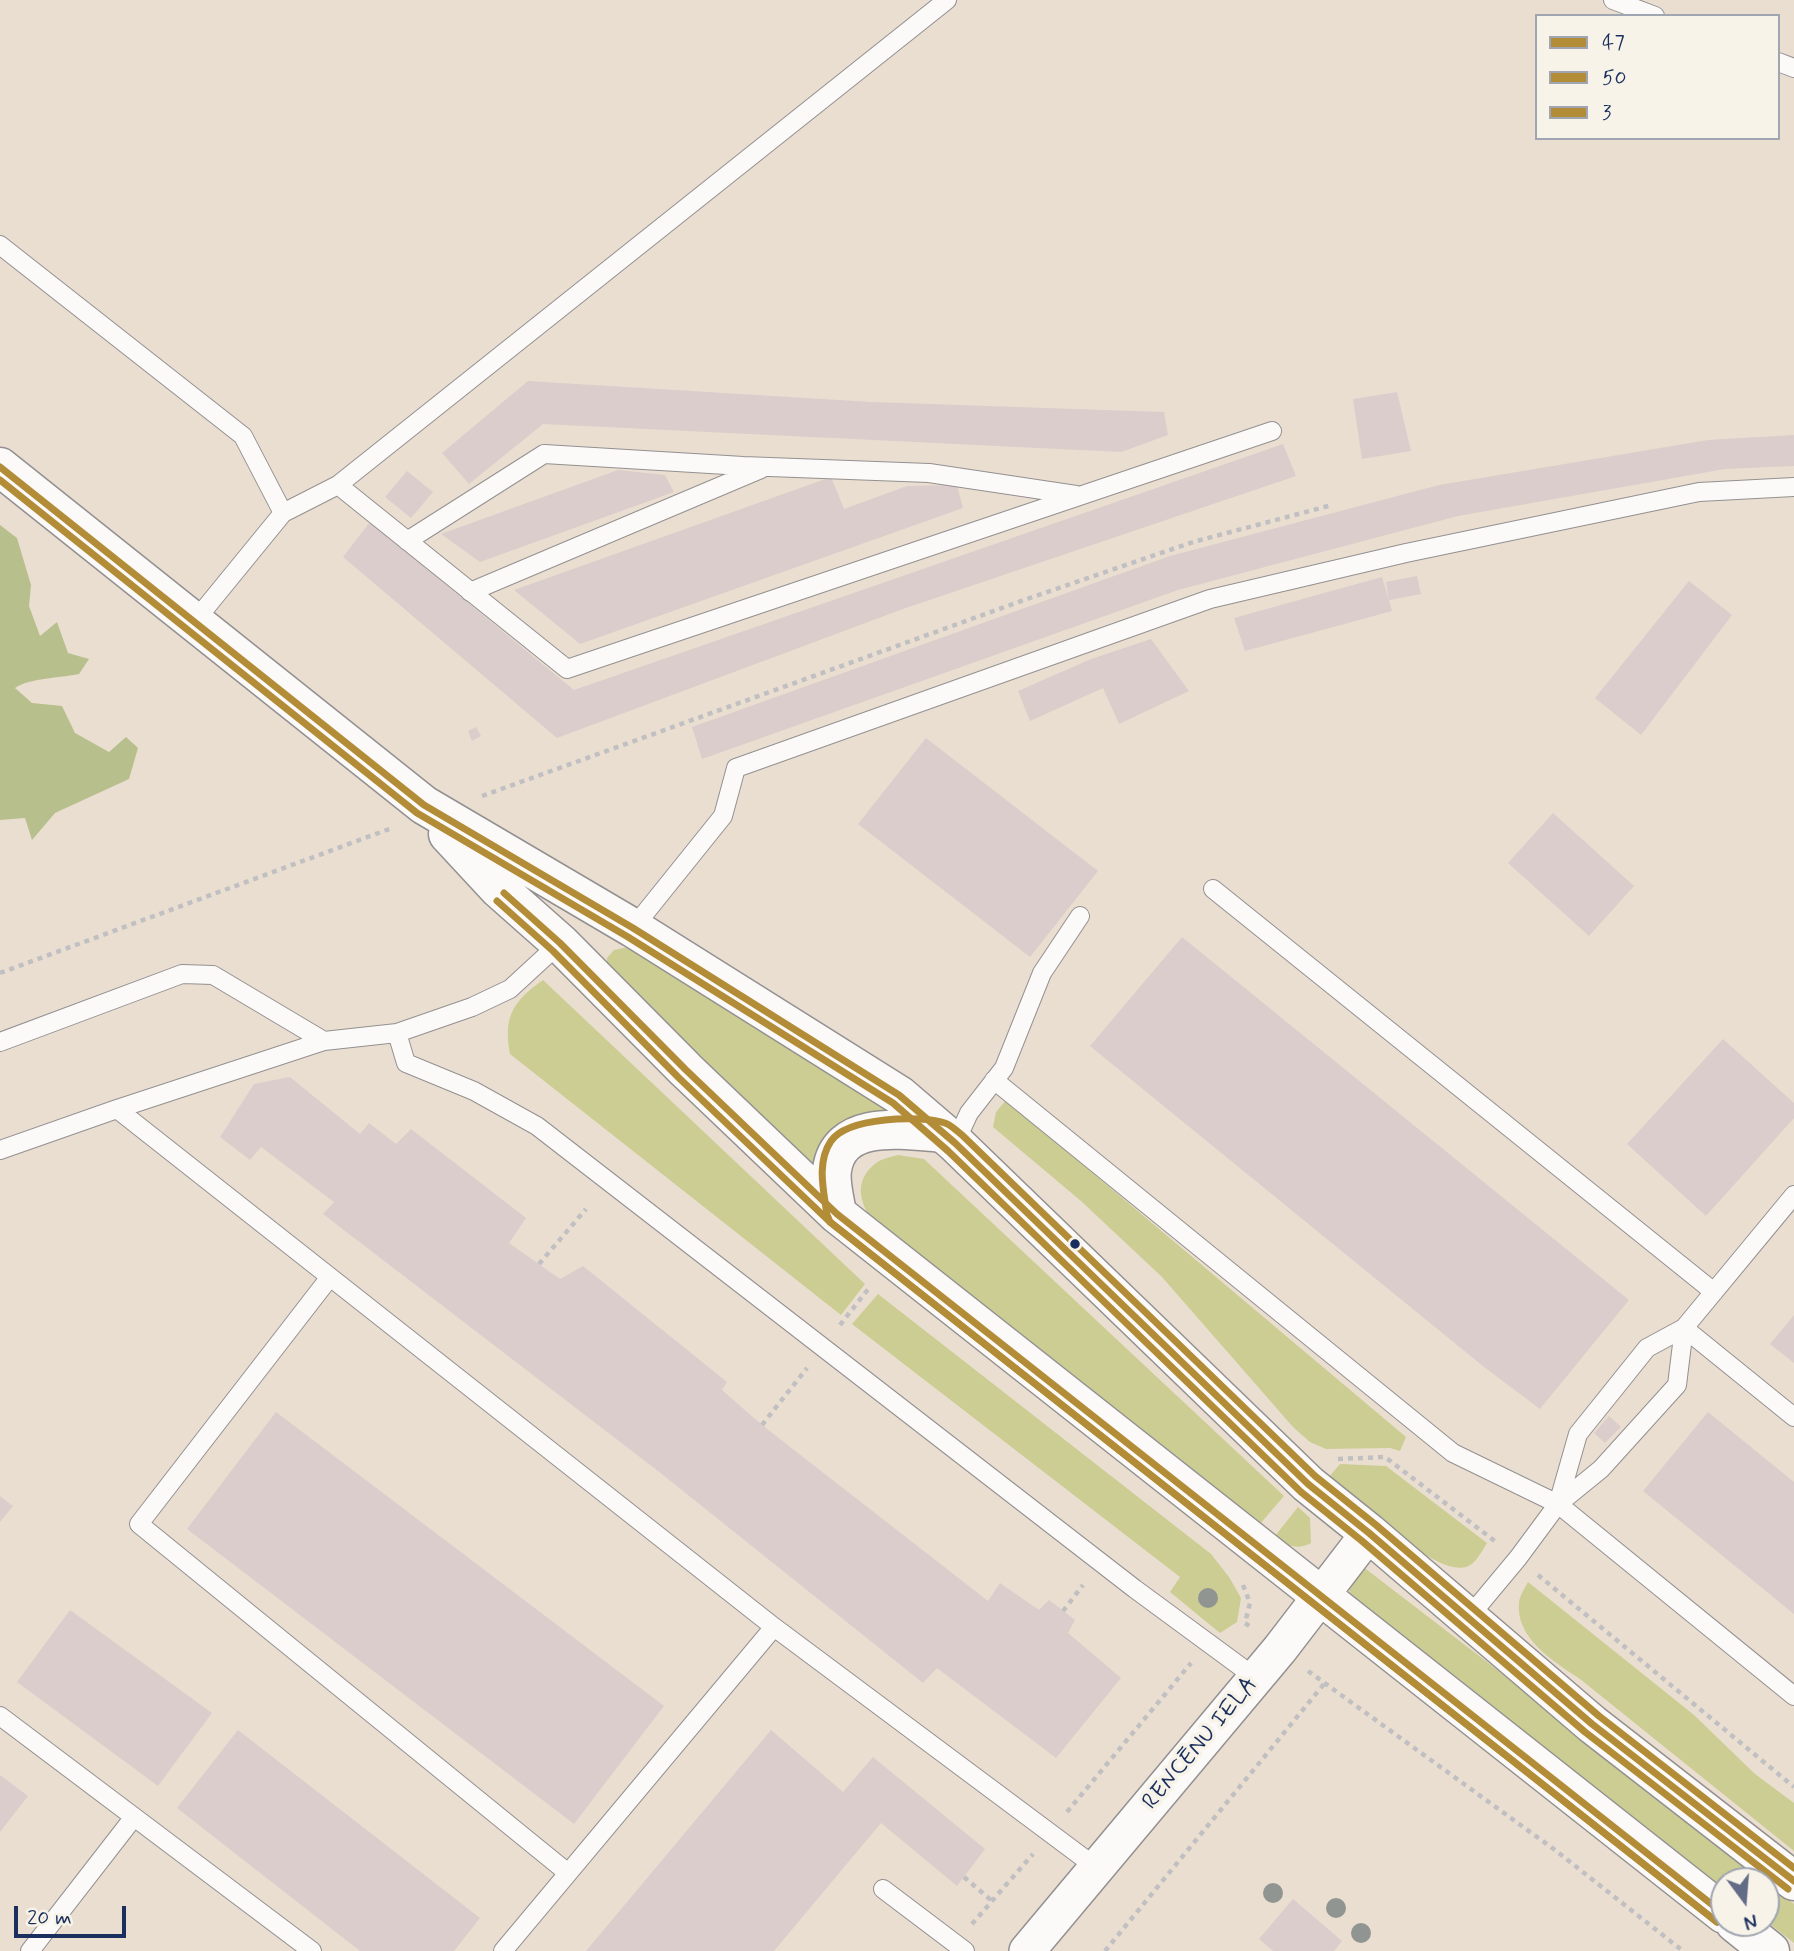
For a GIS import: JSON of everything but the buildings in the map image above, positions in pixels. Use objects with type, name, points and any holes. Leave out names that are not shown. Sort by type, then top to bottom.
[{"type":"main road","points":[[0,467],[430,811],[633,928],[899,1095],[949,1138],[1308,1484],[1592,1724],[1794,1881]]},
{"type":"main road","points":[[430,811],[499,889],[559,943],[686,1070],[837,1214],[1710,1903]]},
{"type":"main road","points":[[837,1214],[832,1171],[840,1147],[862,1134],[890,1129],[949,1138]]},
{"type":"main road","points":[[1752,1937],[1770,1951]]},
{"type":"street","name":"RENCĒNU IELA","points":[[1027,1951],[1280,1649],[1369,1533]]},
{"type":"lane","points":[[194,622],[283,513],[338,485],[947,0]]},
{"type":"lane","points":[[1613,0],[1650,14]]},
{"type":"lane","points":[[0,245],[243,436],[283,513]]},
{"type":"lane","points":[[338,485],[567,669],[1272,431]]},
{"type":"lane","points":[[407,541],[544,454],[929,473],[1080,496]]},
{"type":"lane","points":[[470,592],[767,467]]},
{"type":"lane","points":[[633,928],[723,816],[736,768],[1210,599],[1699,492],[1794,487]]},
{"type":"lane","points":[[1213,888],[1714,1292]]},
{"type":"lane","points":[[949,1138],[1004,1068],[1042,973],[1080,916]]},
{"type":"lane","points":[[0,1150],[324,1041],[397,1033],[472,1007],[510,989],[559,943]]},
{"type":"lane","points":[[0,1042],[182,974],[213,975],[324,1041]]},
{"type":"lane","points":[[397,1033],[406,1063],[474,1091],[537,1126],[1124,1581],[1256,1678]]},
{"type":"lane","points":[[994,1080],[1453,1452],[1558,1504],[1794,1696]]},
{"type":"lane","points":[[117,1109],[774,1626],[1049,1835],[1097,1868]]},
{"type":"lane","points":[[1558,1504],[1578,1434],[1647,1348],[1684,1328],[1794,1195]]},
{"type":"lane","points":[[330,1277],[139,1524],[568,1873]]},
{"type":"lane","points":[[1468,1618],[1558,1504],[1601,1469],[1677,1385],[1684,1328]]},
{"type":"lane","points":[[1684,1328],[1794,1417]]},
{"type":"lane","points":[[503,1951],[774,1626]]},
{"type":"lane","points":[[0,1716],[312,1951]]},
{"type":"lane","points":[[30,1951],[134,1817]]},
{"type":"lane","points":[[883,1889],[960,1947]]},
{"type":"path","points":[[0,973],[430,811],[1076,582],[1193,542],[1332,505]]},
{"type":"path","points":[[539,1264],[586,1209]]},
{"type":"path","points":[[1328,1460],[1385,1457],[1518,1558],[1794,1787]]},
{"type":"path","points":[[1062,1611],[1083,1585]]},
{"type":"path","points":[[960,1947],[992,1901],[1188,1666],[1229,1639],[1245,1623]]},
{"type":"path","points":[[1280,1649],[1324,1684],[1555,1850],[1683,1951]]},
{"type":"path","points":[[1105,1951],[1324,1684]]},
{"type":"path","points":[[964,1877],[992,1901]]},
{"type":"green space","points":[[0,525],[17,538],[31,585],[29,606],[40,636],[57,622],[68,653],[89,659],[79,674],[36,680],[15,688],[32,703],[62,706],[75,733],[109,752],[126,737],[138,748],[129,779],[55,813],[32,840],[25,818],[0,820]]},
{"type":"green space","points":[[628,947],[889,1109],[860,1115],[813,1168],[607,972],[607,958],[614,950]]},
{"type":"green space","points":[[543,980],[865,1284],[841,1315],[510,1054],[508,1030],[513,1011],[524,995]]},
{"type":"green space","points":[[1006,1100],[1406,1437],[1400,1451],[1390,1448],[1326,1449],[1310,1442],[1293,1427],[1162,1277],[1081,1201],[993,1127],[996,1112]]},
{"type":"green space","points":[[898,1155],[924,1159],[1284,1496],[1260,1524],[872,1220],[862,1198],[864,1176],[878,1162]]},
{"type":"green space","points":[[878,1294],[1211,1554],[1241,1598],[1237,1622],[1220,1633],[1170,1592],[1180,1577],[852,1324]]},
{"type":"green space","points":[[1340,1464],[1386,1466],[1487,1543],[1475,1560],[1466,1567],[1452,1567],[1434,1560],[1394,1533],[1329,1477]]},
{"type":"green space","points":[[1298,1507],[1310,1518],[1311,1543],[1296,1547],[1275,1536]]},
{"type":"green space","points":[[1362,1566],[1586,1738],[1747,1867],[1710,1867],[1710,1878],[1350,1594],[1348,1582]]},
{"type":"green space","points":[[1528,1582],[1694,1715],[1755,1774],[1794,1803],[1794,1851],[1538,1648],[1523,1627],[1519,1615],[1519,1602]]},
{"type":"green space","points":[[1780,1893],[1794,1904],[1794,1943],[1780,1932]]},
{"type":"transit line","name":"47","points":[[0,467],[424,805],[633,928],[899,1095],[955,1143],[1308,1484],[1592,1724],[1794,1881]]},
{"type":"transit line","name":"50","points":[[0,480],[417,813],[628,937],[893,1103],[948,1151],[1301,1492],[1585,1732],[1788,1889]]},
{"type":"transit line","name":"47","points":[[504,893],[560,943],[686,1070],[837,1214],[1710,1903]]},
{"type":"transit line","name":"50","points":[[497,901],[553,951],[679,1078],[830,1222],[1710,1916]]},
{"type":"transit line","name":"3","points":[[1710,1916],[830,1222],[824,1197],[822,1168],[831,1141],[852,1127],[885,1120],[934,1120],[954,1128],[1315,1476],[1599,1716],[1794,1868]]}]
